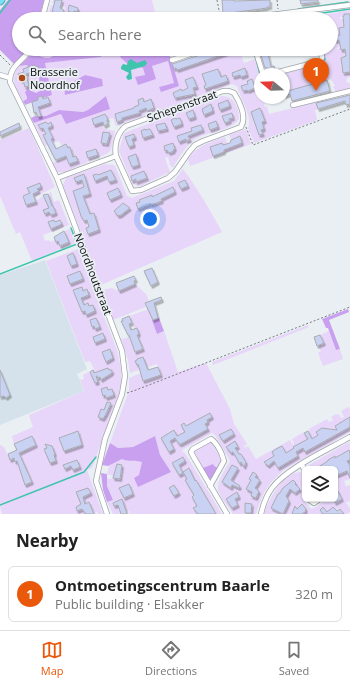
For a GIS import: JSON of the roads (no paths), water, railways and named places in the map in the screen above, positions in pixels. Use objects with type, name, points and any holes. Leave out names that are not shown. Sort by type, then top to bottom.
[{"type":"street","points":[[44,12],[47,0]]},
{"type":"street","points":[[295,12],[350,5]]},
{"type":"street","points":[[0,75],[10,78],[13,68],[24,56]]},
{"type":"street","points":[[172,60],[184,56]]},
{"type":"street","points":[[257,56],[261,68]]},
{"type":"street","points":[[290,69],[320,61],[322,56]]},
{"type":"street","name":"Noordhoutstraat","points":[[10,78],[12,87],[57,178],[122,351],[125,376],[122,394],[104,439],[96,481],[107,514]]},
{"type":"street","name":"Schepenstraat","points":[[223,91],[234,93],[244,118],[241,127],[195,145],[175,172],[168,178],[141,190],[132,191],[129,188],[116,156],[115,151],[118,135],[126,126],[223,91]]},
{"type":"street","points":[[293,105],[350,91]]},
{"type":"street","points":[[57,178],[116,156]]},
{"type":"street","points":[[261,514],[263,504],[272,488],[287,474],[350,437]]},
{"type":"street","points":[[210,486],[224,461],[220,451],[211,439],[193,449],[191,452],[210,486],[227,514]]},
{"type":"waterway","points":[[0,13],[10,0]]},
{"type":"waterway","points":[[298,9],[348,2]]},
{"type":"waterway","points":[[330,12],[350,9]]},
{"type":"waterway","points":[[255,56],[258,68]]},
{"type":"waterway","points":[[324,56],[325,60]]},
{"type":"waterway","points":[[0,274],[77,244],[71,228]]},
{"type":"waterway","points":[[0,505],[84,472],[96,457]]},
{"type":"place","name":"Brasserie Noordhof","points":[[22,78]]},
{"type":"place","name":"Ontmoetingscentrum Baarle","points":[[316,91]]}]
